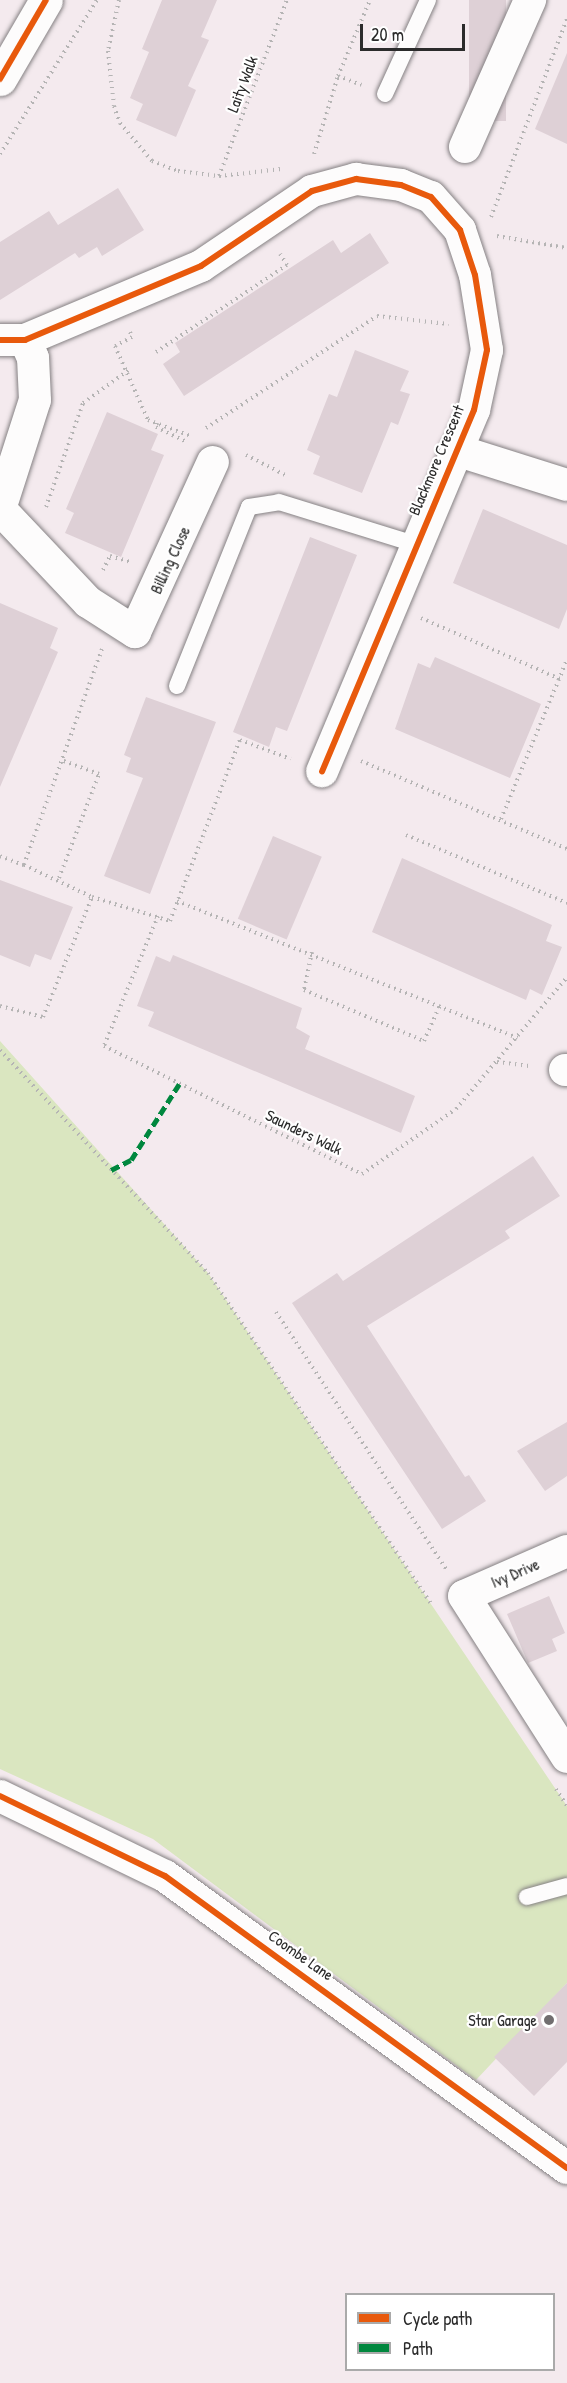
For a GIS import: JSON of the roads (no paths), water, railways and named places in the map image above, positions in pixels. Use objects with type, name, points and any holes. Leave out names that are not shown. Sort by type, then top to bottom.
[{"type":"street","points":[[0,79],[46,0]]},
{"type":"street","points":[[465,147],[530,0]]},
{"type":"street","name":"Blackmore Crescent","points":[[13,340],[201,266],[312,191],[356,179],[401,185],[431,197],[460,230],[475,275],[487,350],[474,410],[415,544],[327,760]]},
{"type":"street","points":[[0,509],[35,400],[33,358],[13,340]]},
{"type":"street","name":"Blackmore Crescent","points":[[456,450],[567,485]]},
{"type":"street","name":"Billing Close","points":[[0,509],[101,610],[135,633],[199,458]]},
{"type":"street","name":"Ivy Drive","points":[[567,1551],[464,1596],[567,1757]]},
{"type":"street","name":"Coombe Lane","points":[[0,1796],[165,1876],[567,2168]]},
{"type":"lane","points":[[386,94],[428,0]]},
{"type":"lane","points":[[177,686],[249,507],[279,502],[415,544]]},
{"type":"lane","points":[[527,1897],[567,1886]]},
{"type":"place","name":"Star Garage","points":[[549,2020]]}]
